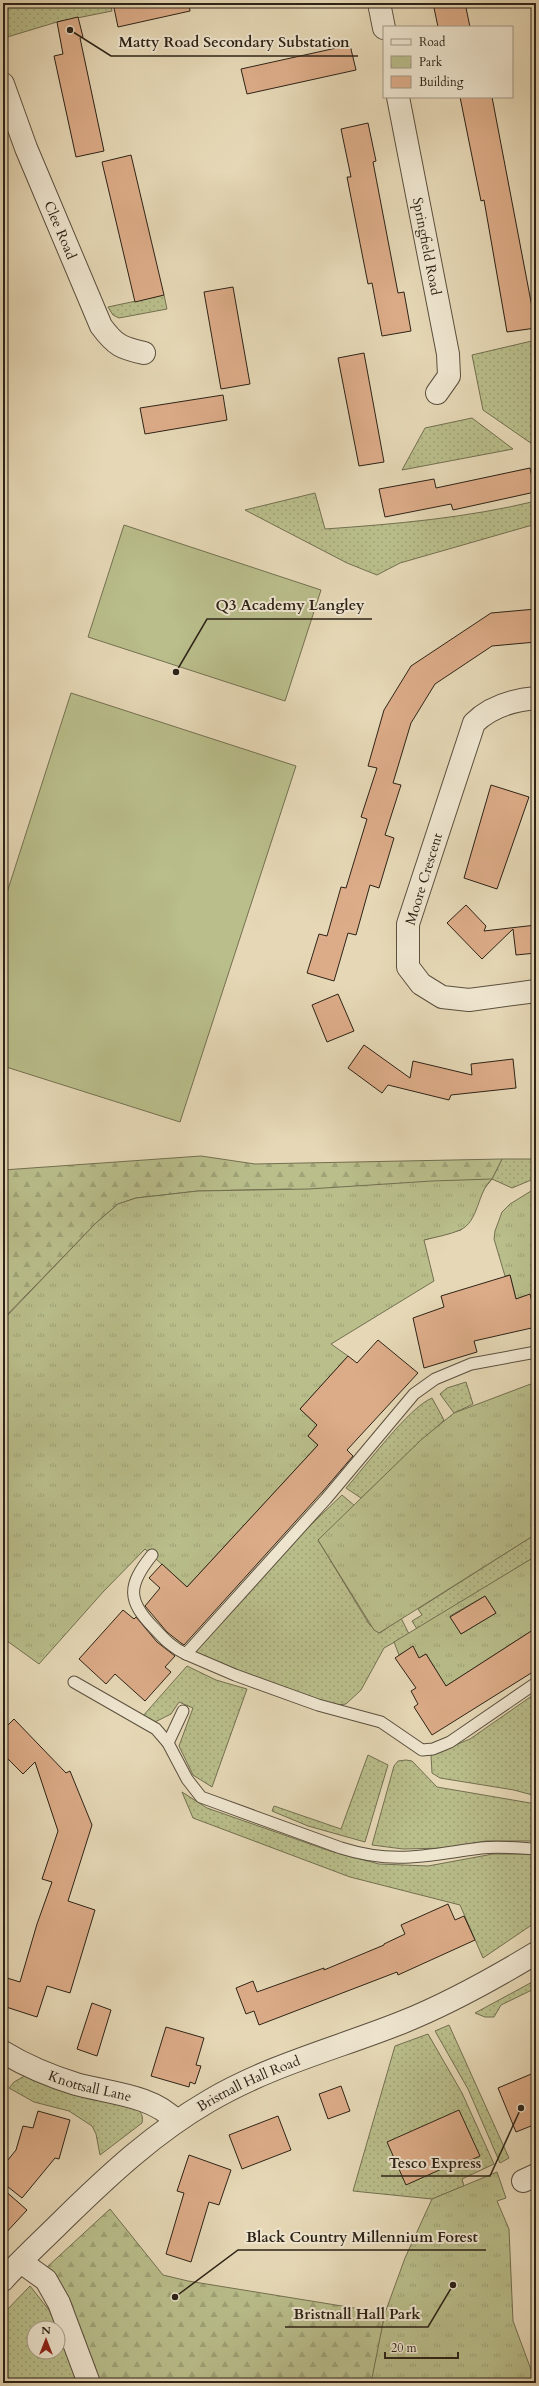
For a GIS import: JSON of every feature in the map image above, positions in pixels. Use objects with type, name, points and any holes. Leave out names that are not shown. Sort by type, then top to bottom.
[{"type":"street","points":[[379,3],[384,26]]},
{"type":"street","name":"Clee Road","points":[[3,84],[26,148],[101,326],[112,340],[124,349],[144,353]]},
{"type":"street","name":"Springfield Road","points":[[398,98],[448,354],[450,376],[437,393]]},
{"type":"street","name":"Moore Crescent","points":[[536,698],[516,700],[483,714],[474,723],[408,924],[408,967],[421,984],[442,997],[469,1000],[536,991]]},
{"type":"street","name":"Bristnall Hall Road","points":[[3,2280],[114,2170],[176,2121],[209,2100],[252,2078],[297,2059],[402,2023],[445,2004],[536,1953]]},
{"type":"street","name":"Knottsall Lane","points":[[3,2052],[28,2067],[76,2084],[149,2103],[161,2109],[176,2121]]},
{"type":"street","points":[[21,2262],[46,2280],[59,2303],[89,2383]]},
{"type":"lane","points":[[186,1654],[326,1499],[414,1394],[435,1379],[471,1364],[536,1352]]},
{"type":"lane","points":[[152,1555],[136,1578],[134,1587],[135,1606],[141,1615],[174,1648],[235,1676],[318,1705],[381,1722],[422,1750],[433,1749],[450,1742],[536,1683]]},
{"type":"lane","points":[[74,1682],[156,1729],[168,1743],[187,1779],[201,1797],[363,1855],[403,1859],[457,1853],[482,1848],[536,1849]]},
{"type":"lane","points":[[168,1743],[183,1711]]},
{"type":"green space","points":[[3,3],[110,3],[112,11],[57,22],[4,38]]},
{"type":"green space","points":[[164,295],[167,309],[119,318],[113,315],[108,307]]},
{"type":"green space","points":[[536,340],[535,446],[483,410],[472,355]]},
{"type":"green space","points":[[472,418],[513,449],[402,470],[425,428]]},
{"type":"green space","points":[[315,493],[325,529],[457,516],[536,501],[536,524],[400,563],[377,575],[347,563],[245,510]]},
{"type":"green space","points":[[124,525],[321,590],[285,701],[88,637]]},
{"type":"green space","points":[[71,693],[296,766],[180,1122],[3,1066],[3,905]]},
{"type":"green space","points":[[201,1156],[255,1164],[502,1159],[492,1179],[484,1189],[468,1223],[461,1230],[424,1240],[291,1189],[198,1191],[136,1198],[118,1204],[96,1223],[3,1319],[3,1170]]},
{"type":"green space","points":[[502,1159],[536,1159],[536,1178],[512,1188],[492,1179]]},
{"type":"green space","points":[[492,1179],[483,1191],[475,1214],[466,1226],[451,1233],[424,1240],[434,1281],[331,1344],[348,1356],[300,1409],[317,1425],[308,1436],[318,1445],[187,1587],[145,1549],[103,1592],[39,1664],[3,1638],[3,1320],[96,1223],[118,1204],[136,1198],[198,1191],[309,1189],[432,1181]]},
{"type":"green space","points":[[531,1191],[536,1191],[536,1308],[534,1309],[529,1295],[516,1299],[510,1275],[505,1276],[494,1239],[495,1231],[502,1212],[510,1204]]},
{"type":"green space","points":[[466,1382],[473,1404],[454,1413],[440,1394],[447,1388]]},
{"type":"green space","points":[[536,1382],[536,1534],[379,1633],[374,1630],[318,1540],[422,1439],[454,1413]]},
{"type":"green space","points":[[432,1398],[444,1420],[361,1498],[346,1488],[411,1413]]},
{"type":"green space","points":[[342,1495],[355,1506],[318,1540],[369,1624],[380,1633],[401,1618],[409,1634],[384,1648],[361,1690],[346,1704],[337,1705],[312,1698],[194,1653],[300,1535]]},
{"type":"green space","points":[[536,1534],[536,1556],[417,1629],[412,1621],[422,1615],[418,1609]]},
{"type":"green space","points":[[536,1556],[536,1628],[446,1686],[426,1654],[419,1658],[413,1647],[399,1655],[394,1642]],"holes":[[[485,1596],[496,1613],[461,1634],[450,1616]]]},
{"type":"green space","points":[[187,1666],[216,1680],[247,1689],[212,1787],[193,1775],[179,1746],[193,1708],[179,1702],[171,1714],[153,1723],[142,1717]]},
{"type":"green space","points":[[536,1693],[536,1796],[514,1790],[440,1778],[432,1773],[431,1755],[470,1739]]},
{"type":"green space","points":[[368,1755],[388,1765],[365,1842],[308,1826],[272,1811],[274,1806],[341,1829]]},
{"type":"green space","points":[[398,1761],[412,1761],[437,1787],[536,1804],[536,1841],[486,1841],[445,1848],[403,1849],[372,1845],[394,1766]]},
{"type":"green space","points":[[182,1792],[207,1808],[330,1851],[379,1864],[428,1866],[493,1854],[536,1854],[536,1922],[483,1958],[460,1905],[350,1877],[193,1818]]},
{"type":"green space","points":[[536,1980],[536,1988],[501,2005],[494,2017],[485,2017],[475,2013]]},
{"type":"green space","points":[[449,2025],[509,2158],[500,2163],[468,2089],[435,2031]]},
{"type":"green space","points":[[428,2034],[462,2093],[494,2164],[462,2179],[464,2186],[432,2199],[353,2191],[395,2046]]},
{"type":"green space","points":[[28,2074],[133,2105],[142,2115],[142,2123],[100,2155],[96,2134],[92,2126],[69,2111],[34,2102],[9,2088],[14,2082]]},
{"type":"green space","points":[[497,2172],[506,2198],[497,2201],[509,2229],[513,2321],[536,2383],[371,2383],[385,2313],[405,2258],[432,2199]]},
{"type":"green space","points":[[110,2209],[163,2275],[188,2281],[385,2313],[372,2383],[93,2383],[45,2269]]},
{"type":"green space","points":[[30,2286],[55,2320],[26,2320],[26,2360],[66,2360],[66,2344],[81,2383],[3,2383],[3,2314]]},
{"type":"building","points":[[113,3],[189,3],[190,11],[118,27]]},
{"type":"building","points":[[433,3],[465,3],[470,26],[438,26]]},
{"type":"building","points":[[78,17],[83,37],[80,38],[104,151],[76,157],[54,56],[63,54],[57,22]]},
{"type":"building","points":[[350,45],[356,70],[247,94],[241,69]]},
{"type":"building","points":[[460,98],[492,98],[536,328],[507,332],[484,200],[481,201]]},
{"type":"building","points":[[368,123],[376,161],[373,162],[398,293],[404,292],[411,331],[382,336],[372,283],[368,284],[347,177],[351,177],[341,129]]},
{"type":"building","points":[[131,155],[164,295],[135,302],[102,162]]},
{"type":"building","points":[[233,287],[250,384],[221,389],[204,292]]},
{"type":"building","points":[[364,353],[384,462],[359,466],[338,358]]},
{"type":"building","points":[[223,395],[227,420],[145,434],[140,408]]},
{"type":"building","points":[[530,468],[535,492],[453,510],[451,504],[385,517],[379,489],[434,479],[436,488]]},
{"type":"building","points":[[536,609],[536,642],[492,646],[435,684],[411,723],[393,783],[401,785],[385,835],[394,838],[379,888],[370,885],[356,935],[348,933],[334,981],[307,973],[319,934],[327,936],[341,887],[346,888],[367,819],[361,817],[377,768],[368,766],[384,710],[411,666],[491,613]]},
{"type":"building","points":[[491,785],[529,797],[497,889],[464,878]]},
{"type":"building","points":[[466,905],[486,926],[484,931],[536,925],[536,953],[516,955],[513,929],[482,959],[447,923]]},
{"type":"building","points":[[338,994],[354,1031],[327,1042],[312,1005]]},
{"type":"building","points":[[364,1045],[410,1078],[413,1061],[472,1075],[471,1064],[513,1059],[516,1088],[451,1095],[449,1100],[388,1085],[382,1093],[348,1068]]},
{"type":"building","points":[[510,1275],[516,1299],[530,1294],[536,1317],[536,1327],[474,1341],[477,1352],[424,1368],[413,1318],[444,1307],[441,1296]]},
{"type":"building","points":[[378,1340],[418,1373],[347,1450],[353,1456],[323,1491],[184,1645],[167,1632],[145,1606],[160,1588],[149,1578],[162,1564],[187,1587],[318,1445],[308,1436],[317,1425],[300,1409],[348,1356],[357,1363]]},
{"type":"building","points":[[485,1596],[496,1613],[461,1634],[450,1617]]},
{"type":"building","points":[[123,1610],[134,1619],[136,1617],[157,1642],[175,1656],[165,1667],[171,1672],[145,1701],[115,1674],[106,1684],[79,1659]]},
{"type":"building","points":[[536,1628],[536,1670],[432,1735],[414,1707],[418,1704],[411,1691],[416,1688],[395,1658],[413,1646],[419,1658],[426,1654],[446,1686]]},
{"type":"building","points":[[14,1719],[66,1773],[70,1771],[92,1825],[68,1901],[95,1910],[70,1993],[47,1986],[37,2017],[3,2006],[3,1991],[7,1978],[20,1982],[37,1924],[52,1882],[42,1879],[58,1831],[35,1762],[23,1774],[3,1754],[3,1730]]},
{"type":"building","points":[[448,1904],[455,1920],[464,1916],[475,1940],[398,1975],[397,1972],[259,2025],[254,2011],[246,2014],[236,1988],[253,1981],[257,1992],[324,1968],[324,1970],[384,1945],[405,1934],[401,1925]]},
{"type":"building","points":[[92,2003],[111,2010],[97,2056],[77,2049]]},
{"type":"building","points":[[166,2027],[204,2038],[196,2065],[201,2066],[195,2084],[190,2082],[189,2087],[151,2076]]},
{"type":"building","points":[[536,2072],[536,2124],[516,2132],[498,2088]]},
{"type":"building","points":[[341,2086],[350,2111],[328,2119],[319,2094]]},
{"type":"building","points":[[459,2110],[480,2156],[457,2166],[455,2163],[406,2185],[387,2142]]},
{"type":"building","points":[[38,2111],[70,2120],[59,2159],[55,2158],[22,2198],[3,2183],[3,2166],[16,2150],[23,2126],[33,2128]]},
{"type":"building","points":[[278,2116],[291,2150],[242,2169],[229,2135]]},
{"type":"building","points":[[189,2155],[231,2170],[219,2205],[209,2202],[191,2262],[166,2254],[184,2193],[177,2191]]},
{"type":"building","points":[[3,2189],[27,2210],[3,2236]]},
{"type":"place","name":"Matty Road Secondary Substation","points":[[70,30]]},
{"type":"place","name":"Q3 Academy Langley","points":[[176,672]]},
{"type":"place","name":"Tesco Express","points":[[521,2108]]},
{"type":"place","name":"Bristnall Hall Park","points":[[453,2285]]},
{"type":"place","name":"Black Country Millennium Forest","points":[[175,2297]]}]
